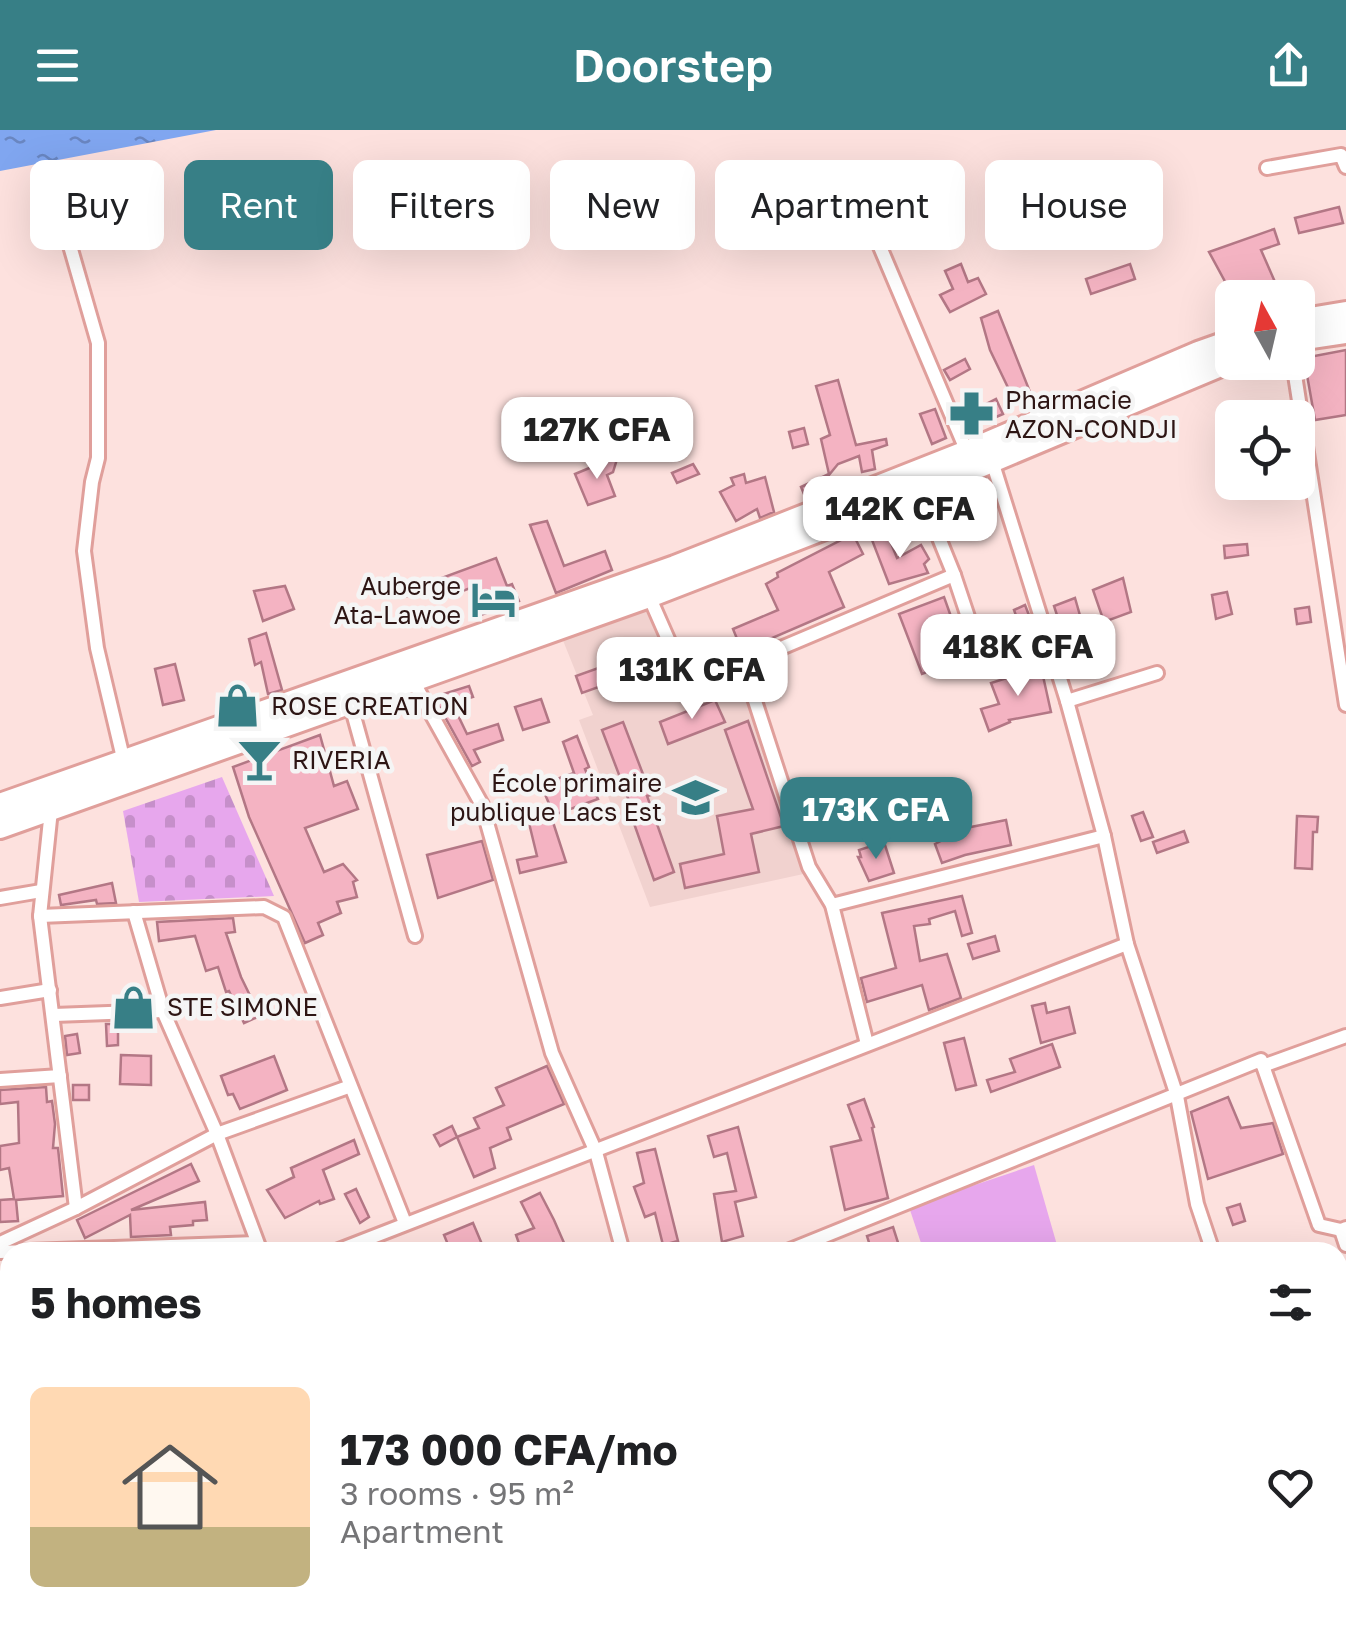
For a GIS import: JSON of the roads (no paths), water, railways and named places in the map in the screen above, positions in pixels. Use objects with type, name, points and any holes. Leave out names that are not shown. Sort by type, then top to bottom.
[{"type":"highway","points":[[1315,318],[1346,313]]},
{"type":"highway","points":[[1315,337],[1346,332]]},
{"type":"highway","points":[[0,805],[675,567],[967,452],[1215,346]]},
{"type":"highway","points":[[0,827],[649,596],[920,491],[1215,367]]},
{"type":"street","points":[[1267,168],[1341,156],[1346,167]]},
{"type":"street","points":[[71,250],[98,343],[98,458],[84,552],[97,648],[124,762]]},
{"type":"street","points":[[881,250],[967,452]]},
{"type":"street","points":[[1296,380],[1346,705]]},
{"type":"street","points":[[992,461],[1067,701],[1104,836],[1127,944],[1177,1096],[1197,1204],[1210,1242]]},
{"type":"street","points":[[920,491],[980,653]]},
{"type":"street","points":[[649,596],[685,678],[743,664],[954,575]]},
{"type":"street","points":[[743,664],[808,867],[832,905],[867,1044]]},
{"type":"street","points":[[1067,701],[1157,673]]},
{"type":"street","points":[[413,680],[482,805],[552,1053],[596,1152],[619,1242]]},
{"type":"street","points":[[350,702],[415,936]]},
{"type":"street","points":[[50,810],[40,916],[76,1208]]},
{"type":"street","points":[[832,905],[1104,836]]},
{"type":"street","points":[[0,898],[41,891]]},
{"type":"street","points":[[40,916],[264,907],[284,917],[405,1223]]},
{"type":"street","points":[[134,912],[163,1011],[217,1134],[256,1242]]},
{"type":"street","points":[[358,1242],[1127,944]]},
{"type":"street","points":[[0,998],[50,990]]},
{"type":"street","points":[[54,1014],[163,1011]]},
{"type":"street","points":[[1263,1066],[1346,1036]]},
{"type":"street","points":[[810,1242],[1261,1060],[1319,1225],[1343,1229]]},
{"type":"street","points":[[0,1080],[60,1076]]},
{"type":"street","points":[[2,1242],[217,1134],[348,1086]]},
{"type":"water","points":[[0,130],[216,130],[58,160],[30,160],[30,165],[0,171]]},
{"type":"place","name":"Pharmacie AZON-CONDJI","points":[[972,414]]},
{"type":"place","name":"Auberge Ata-Lawoe","points":[[494,600]]},
{"type":"place","name":"ROSE CREATION","points":[[238,706]]},
{"type":"place","name":"RIVERIA","points":[[259,760]]},
{"type":"place","name":"École primaire publique Lacs Est","points":[[695,797]]},
{"type":"place","name":"STE SIMONE","points":[[134,1007]]}]
